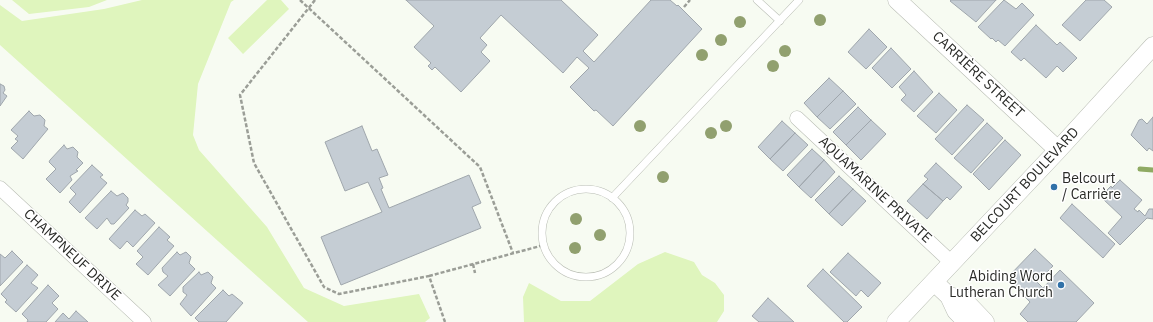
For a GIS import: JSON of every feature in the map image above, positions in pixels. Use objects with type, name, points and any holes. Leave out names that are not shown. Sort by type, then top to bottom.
[{"type":"street","name":"CARRIÈRE STREET","points":[[897,0],[1058,150]]},
{"type":"street","name":"BELCOURT BOULEVARD","points":[[896,322],[1058,150],[1153,46]]},
{"type":"street","name":"AQUAMARINE PRIVATE","points":[[797,118],[952,263]]},
{"type":"street","name":"CHAMPNEUF DRIVE","points":[[0,188],[144,322]]},
{"type":"street","points":[[934,282],[949,296],[956,312],[967,322]]},
{"type":"street","points":[[949,296],[964,300],[985,322]]},
{"type":"lane","points":[[757,0],[780,21]]},
{"type":"lane","points":[[612,198],[799,0]]},
{"type":"lane","points":[[580,189],[596,190],[612,198],[619,204],[626,216],[630,229],[626,249],[614,266],[603,274],[575,276],[562,269],[550,259],[544,245],[542,230],[546,215],[554,203],[566,194],[580,189]]},
{"type":"path","points":[[300,0],[480,167],[512,253]]},
{"type":"path","points":[[315,0],[307,8],[240,95],[254,162],[324,287],[339,294],[429,276],[544,245]]},
{"type":"path","points":[[684,7],[690,0]]},
{"type":"path","points":[[473,264],[475,273]]},
{"type":"path","points":[[429,276],[445,322]]},
{"type":"green space","points":[[12,0],[107,0],[89,7],[29,14]]},
{"type":"green space","points":[[142,0],[234,0],[231,2],[198,84],[193,135],[199,150],[267,227],[304,288],[344,306],[419,294],[430,318],[425,322],[308,322],[0,45],[0,5],[22,21],[104,9]]},
{"type":"green space","points":[[267,0],[281,0],[289,9],[243,54],[228,38]]},
{"type":"green space","points":[[665,252],[694,262],[702,275],[715,283],[724,295],[724,311],[717,322],[524,322],[523,297],[529,283],[561,301],[590,301],[638,264]]},
{"type":"building","points":[[406,0],[561,0],[598,35],[583,51],[594,62],[651,0],[670,0],[677,6],[678,5],[702,29],[613,126],[596,110],[594,111],[570,87],[589,68],[577,57],[563,73],[501,15],[480,38],[487,45],[481,52],[490,61],[461,92],[435,67],[432,70],[428,66],[431,63],[414,47],[434,26]]},
{"type":"building","points":[[951,0],[996,0],[976,22],[950,1]]},
{"type":"building","points":[[1004,0],[1016,9],[1022,3],[1034,15],[1005,46],[998,40],[996,42],[992,38],[991,39],[978,27]]},
{"type":"building","points":[[1086,0],[1104,0],[1112,7],[1080,41],[1062,25]]},
{"type":"building","points":[[1036,25],[1057,45],[1060,42],[1077,58],[1063,72],[1057,66],[1046,78],[1024,58],[1021,61],[1011,52]]},
{"type":"building","points":[[869,29],[887,47],[866,69],[848,52]]},
{"type":"building","points":[[891,48],[911,69],[892,88],[872,68]]},
{"type":"building","points":[[914,71],[933,92],[914,112],[901,100],[906,95],[899,87]]},
{"type":"building","points":[[829,78],[843,91],[817,117],[804,103]]},
{"type":"building","points":[[0,84],[4,86],[5,90],[3,93],[7,96],[0,106]]},
{"type":"building","points":[[843,91],[856,104],[830,129],[817,117]]},
{"type":"building","points":[[939,93],[957,110],[936,133],[917,116]]},
{"type":"building","points":[[967,105],[984,120],[952,155],[935,139]]},
{"type":"building","points":[[858,107],[871,120],[846,145],[833,132]]},
{"type":"building","points":[[29,111],[34,116],[40,115],[45,120],[44,126],[48,129],[23,159],[11,148],[18,141],[15,139],[18,136],[11,130]]},
{"type":"building","points":[[1153,117],[1153,151],[1149,148],[1147,151],[1131,135],[1139,120],[1142,119],[1147,124]]},
{"type":"building","points":[[871,120],[886,134],[861,160],[846,145]]},
{"type":"building","points":[[782,121],[795,133],[770,159],[758,147]]},
{"type":"building","points":[[987,123],[1003,138],[971,173],[954,158]]},
{"type":"building","points":[[362,126],[372,151],[377,149],[388,175],[379,178],[383,188],[381,189],[389,208],[469,175],[481,203],[472,207],[481,228],[341,285],[321,237],[382,212],[368,182],[345,191],[325,142]]},
{"type":"building","points":[[795,133],[808,145],[783,171],[770,159]]},
{"type":"building","points":[[1005,140],[1021,155],[989,190],[973,174]]},
{"type":"building","points":[[64,145],[67,149],[73,147],[78,152],[77,157],[83,163],[76,170],[78,171],[70,176],[72,180],[60,193],[46,179],[56,169],[49,162],[50,160]]},
{"type":"building","points":[[812,149],[824,160],[799,187],[787,175]]},
{"type":"building","points":[[824,160],[835,172],[811,198],[799,187]]},
{"type":"building","points":[[936,163],[962,187],[950,200],[947,197],[943,201],[923,184],[928,179],[924,176]]},
{"type":"building","points":[[92,165],[103,175],[100,177],[107,183],[80,213],[69,202],[76,194],[70,188]]},
{"type":"building","points":[[839,176],[853,189],[829,214],[815,200]]},
{"type":"building","points":[[1120,180],[1142,200],[1134,209],[1138,212],[1139,210],[1145,216],[1149,209],[1153,209],[1153,219],[1147,218],[1120,245],[1108,233],[1122,217],[1103,199],[1109,192],[1107,190],[1111,186],[1112,188]]},
{"type":"building","points":[[923,184],[943,201],[927,219],[907,201]]},
{"type":"building","points":[[853,189],[866,201],[842,226],[829,214]]},
{"type":"building","points":[[111,191],[117,196],[123,193],[128,198],[126,205],[129,208],[114,224],[111,224],[107,218],[97,229],[85,218]]},
{"type":"building","points":[[1072,204],[1115,244],[1103,258],[1060,218]]},
{"type":"building","points":[[135,210],[142,216],[145,214],[155,223],[133,247],[127,241],[120,249],[109,239]]},
{"type":"building","points":[[159,227],[170,237],[167,240],[174,246],[148,275],[136,264],[143,257],[137,251]]},
{"type":"building","name":"Abiding Word Lutheran Church","points":[[1035,249],[1053,266],[1037,282],[1043,288],[1060,270],[1094,303],[1076,322],[1028,322],[1020,314],[1030,302],[1007,278]]},
{"type":"building","points":[[12,251],[23,262],[0,286],[0,254],[5,258]]},
{"type":"building","points":[[177,252],[180,255],[186,252],[191,257],[189,263],[195,269],[170,296],[158,285],[168,276],[163,272],[162,268]]},
{"type":"building","points":[[848,253],[881,283],[868,297],[861,290],[856,296],[830,272]]},
{"type":"building","points":[[27,265],[38,275],[31,283],[38,288],[16,312],[5,302],[7,300],[1,294]]},
{"type":"building","points":[[823,269],[862,307],[847,322],[844,322],[807,286]]},
{"type":"building","points":[[199,272],[201,275],[208,272],[213,277],[211,283],[216,288],[191,316],[180,304],[187,295],[183,292],[183,287]]},
{"type":"building","points":[[48,285],[59,296],[52,303],[58,309],[46,322],[27,322],[28,320],[22,314]]},
{"type":"building","points":[[223,290],[229,296],[232,294],[243,303],[226,322],[199,322],[195,318]]},
{"type":"building","points":[[768,298],[794,322],[759,322],[752,316]]},
{"type":"building","points":[[76,311],[88,322],[55,322],[63,313],[69,319]]},
{"type":"waterway","points":[[1140,169],[1153,170]]},
{"type":"place","name":"Belcourt / Carrière","points":[[1054,187]]},
{"type":"place","name":"Abiding Word Lutheran Church","points":[[1061,285]]}]
